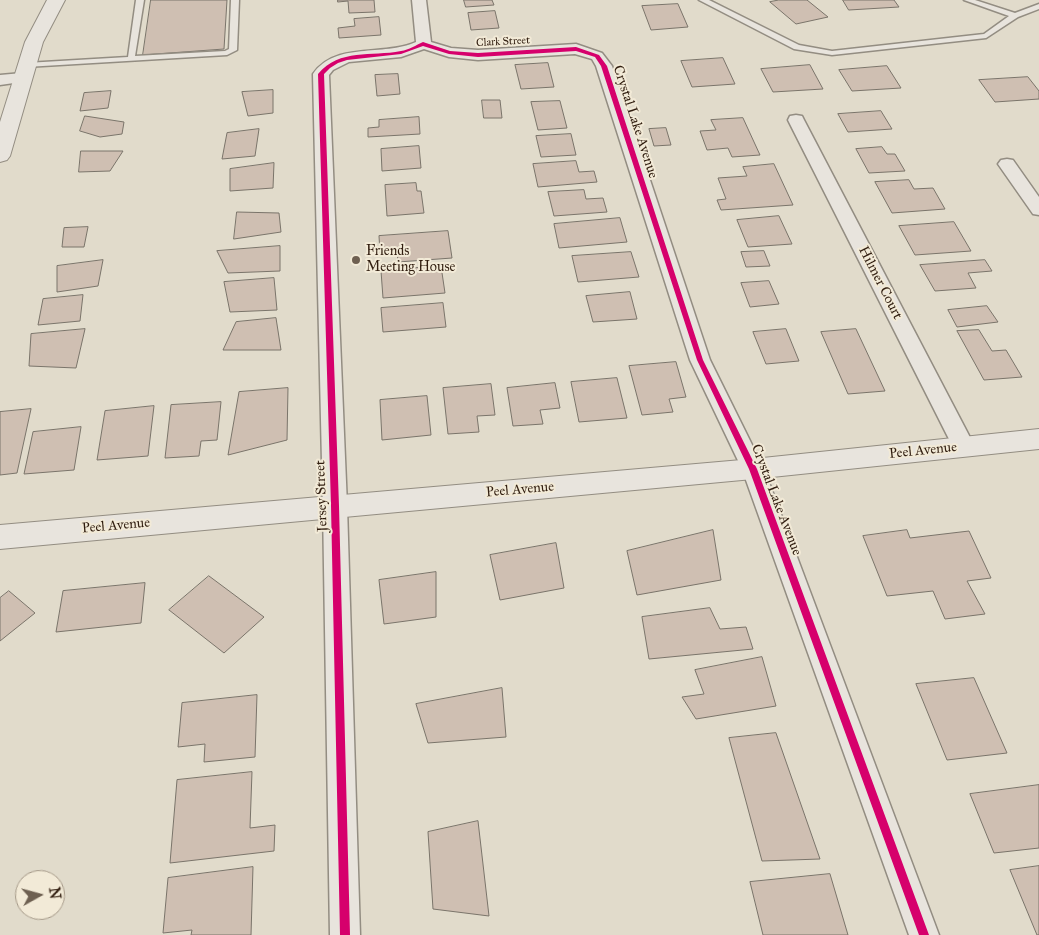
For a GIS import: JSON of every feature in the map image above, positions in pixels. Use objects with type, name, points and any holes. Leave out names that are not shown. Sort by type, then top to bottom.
[{"type":"street","points":[[34,42],[39,0]]},
{"type":"street","points":[[0,156],[34,42],[56,0]]},
{"type":"street","points":[[419,0],[424,35],[423,44]]},
{"type":"street","name":"Clark Street","points":[[423,44],[448,52],[478,56],[566,49],[588,52]]},
{"type":"street","name":"Jersey Street","points":[[344,935],[321,74],[334,63],[361,56],[397,54],[423,44]]},
{"type":"street","name":"Crystal Lake Avenue","points":[[588,52],[597,56],[604,66],[700,360],[753,469],[924,935]]},
{"type":"street","points":[[0,80],[24,72]]},
{"type":"street","name":"Hilmer Court","points":[[796,120],[964,446]]},
{"type":"street","points":[[1007,164],[1039,210]]},
{"type":"street","name":"Peel Avenue","points":[[0,537],[753,469],[1039,439]]},
{"type":"lane","points":[[132,60],[140,0]]},
{"type":"lane","points":[[24,72],[132,60],[226,53],[233,50],[235,0]]},
{"type":"lane","points":[[702,0],[797,48],[832,53],[986,36],[1015,15],[1039,6]]},
{"type":"lane","points":[[968,0],[1015,15]]},
{"type":"building","points":[[151,0],[227,0],[224,49],[143,55]]},
{"type":"building","points":[[338,0],[374,0],[375,12],[349,13],[348,1],[338,2]]},
{"type":"building","points":[[464,0],[492,0],[494,5],[466,7]]},
{"type":"building","points":[[779,0],[807,0],[828,17],[796,24],[770,2]]},
{"type":"building","points":[[843,0],[894,0],[899,7],[849,10]]},
{"type":"building","points":[[678,4],[688,27],[651,30],[642,6]]},
{"type":"building","points":[[495,11],[499,28],[471,30],[468,13]]},
{"type":"building","points":[[379,17],[381,35],[339,38],[338,28],[355,26],[354,19]]},
{"type":"building","points":[[723,58],[735,84],[692,87],[681,61]]},
{"type":"building","points":[[548,63],[554,87],[521,89],[515,65]]},
{"type":"building","points":[[810,65],[823,89],[773,92],[761,69]]},
{"type":"building","points":[[887,66],[901,88],[852,91],[839,70]]},
{"type":"building","points":[[398,74],[400,94],[377,96],[375,75]]},
{"type":"building","points":[[1028,77],[1039,91],[1039,99],[995,102],[979,80]]},
{"type":"building","points":[[273,90],[273,113],[248,116],[242,92]]},
{"type":"building","points":[[111,91],[108,108],[80,111],[84,93]]},
{"type":"building","points":[[482,100],[500,100],[502,118],[484,118]]},
{"type":"building","points":[[560,101],[567,128],[538,130],[531,102]]},
{"type":"building","points":[[881,111],[892,129],[848,132],[838,114]]},
{"type":"building","points":[[85,116],[124,122],[122,134],[100,137],[80,131]]},
{"type":"building","points":[[419,117],[420,134],[368,137],[368,128],[379,127],[379,120]]},
{"type":"building","points":[[743,118],[760,155],[732,157],[728,148],[707,150],[700,131],[716,130],[711,120]]},
{"type":"building","points":[[666,128],[671,145],[654,146],[649,129]]},
{"type":"building","points":[[259,129],[255,156],[222,159],[227,133]]},
{"type":"building","points":[[571,134],[576,155],[541,157],[536,136]]},
{"type":"building","points":[[419,146],[421,168],[382,171],[381,149]]},
{"type":"building","points":[[882,147],[887,154],[895,154],[905,171],[869,173],[856,149]]},
{"type":"building","points":[[81,151],[123,151],[110,171],[79,172]]},
{"type":"building","points":[[576,161],[579,172],[594,171],[597,182],[538,187],[533,164]]},
{"type":"building","points":[[274,163],[273,188],[230,191],[230,169]]},
{"type":"building","points":[[774,164],[793,205],[721,210],[717,200],[726,199],[718,178],[747,176],[743,167]]},
{"type":"building","points":[[909,180],[914,189],[933,188],[945,209],[892,213],[875,182]]},
{"type":"building","points":[[416,183],[417,191],[421,191],[424,213],[387,216],[385,185]]},
{"type":"building","points":[[584,190],[586,199],[603,198],[607,212],[554,216],[548,192]]},
{"type":"building","points":[[237,212],[279,213],[281,232],[234,239]]},
{"type":"building","points":[[779,216],[792,244],[748,247],[737,220]]},
{"type":"building","points":[[620,218],[627,242],[559,248],[554,224]]},
{"type":"building","points":[[954,222],[971,251],[915,255],[899,226]]},
{"type":"building","points":[[88,227],[84,247],[62,247],[64,228]]},
{"type":"building","points":[[448,231],[452,258],[398,262],[397,251],[380,253],[379,236]]},
{"type":"building","points":[[280,246],[280,271],[228,273],[217,251]]},
{"type":"building","points":[[764,251],[770,266],[746,267],[741,252]]},
{"type":"building","points":[[631,252],[639,277],[578,282],[572,256]]},
{"type":"building","points":[[103,260],[98,286],[57,292],[57,266]]},
{"type":"building","points":[[985,260],[992,271],[968,273],[976,288],[935,291],[920,265]]},
{"type":"building","points":[[441,266],[445,293],[383,298],[381,271]]},
{"type":"building","points":[[274,278],[277,310],[230,312],[224,282]]},
{"type":"building","points":[[769,281],[779,304],[750,307],[741,283]]},
{"type":"building","points":[[630,292],[637,319],[593,322],[586,296]]},
{"type":"building","points":[[83,295],[80,321],[38,325],[43,299]]},
{"type":"building","points":[[443,303],[446,327],[383,332],[381,308]]},
{"type":"building","points":[[987,306],[998,322],[957,327],[948,310]]},
{"type":"building","points":[[276,318],[281,350],[223,350],[236,322]]},
{"type":"building","points":[[85,329],[76,368],[29,366],[31,334]]},
{"type":"building","points":[[786,329],[799,361],[766,364],[753,332]]},
{"type":"building","points":[[856,329],[885,391],[848,394],[821,332]]},
{"type":"building","points":[[979,330],[992,351],[1006,350],[1022,377],[984,380],[957,331]]},
{"type":"building","points":[[676,362],[686,397],[669,399],[673,412],[642,415],[629,366]]},
{"type":"building","points":[[617,378],[627,418],[579,422],[571,382]]},
{"type":"building","points":[[555,383],[560,408],[540,410],[543,424],[513,426],[507,388]]},
{"type":"building","points":[[491,384],[495,415],[477,416],[479,432],[448,434],[443,388]]},
{"type":"building","points":[[288,388],[287,440],[228,455],[239,392]]},
{"type":"building","points":[[427,396],[431,435],[382,440],[380,400]]},
{"type":"building","points":[[221,402],[217,440],[201,441],[199,456],[165,458],[171,405]]},
{"type":"building","points":[[154,406],[148,456],[97,460],[105,411]]},
{"type":"building","points":[[31,409],[17,473],[0,475],[0,412]]},
{"type":"building","points":[[81,427],[74,470],[24,474],[33,432]]},
{"type":"building","points":[[713,530],[721,580],[637,595],[627,551]]},
{"type":"building","points":[[907,530],[910,538],[969,531],[991,578],[967,581],[985,614],[945,619],[933,591],[887,596],[863,536]]},
{"type":"building","points":[[556,543],[564,588],[500,600],[490,555]]},
{"type":"building","points":[[436,572],[436,617],[384,624],[379,580]]},
{"type":"building","points":[[209,576],[264,617],[224,653],[169,610]]},
{"type":"building","points":[[145,583],[141,623],[56,632],[63,591]]},
{"type":"building","points":[[9,591],[35,613],[0,641],[0,598]]},
{"type":"building","points":[[710,608],[720,629],[746,627],[753,649],[649,659],[642,617]]},
{"type":"building","points":[[762,657],[776,706],[696,719],[682,697],[704,694],[695,670]]},
{"type":"building","points":[[974,678],[1007,753],[947,760],[916,684]]},
{"type":"building","points":[[502,688],[506,737],[428,743],[416,704]]},
{"type":"building","points":[[257,695],[255,757],[204,762],[205,744],[178,747],[182,703]]},
{"type":"building","points":[[776,733],[820,859],[762,861],[729,738]]},
{"type":"building","points":[[252,772],[250,828],[275,825],[274,851],[170,863],[177,780]]},
{"type":"building","points":[[1039,785],[1039,848],[994,853],[970,794]]},
{"type":"building","points":[[478,821],[489,916],[433,909],[428,832]]},
{"type":"building","points":[[1039,866],[1039,935],[1037,935],[1010,870]]},
{"type":"building","points":[[253,867],[251,935],[191,935],[192,930],[163,933],[168,878]]},
{"type":"building","points":[[830,874],[848,935],[763,935],[750,882]]},
{"type":"cycle path","points":[[345,935],[335,506],[321,74],[328,67],[346,58],[401,52],[411,50],[423,44],[449,52],[478,55],[576,49],[597,56],[604,66],[700,360],[753,469],[924,935]]},
{"type":"place","name":"Friends Meeting House","points":[[356,260]]}]
